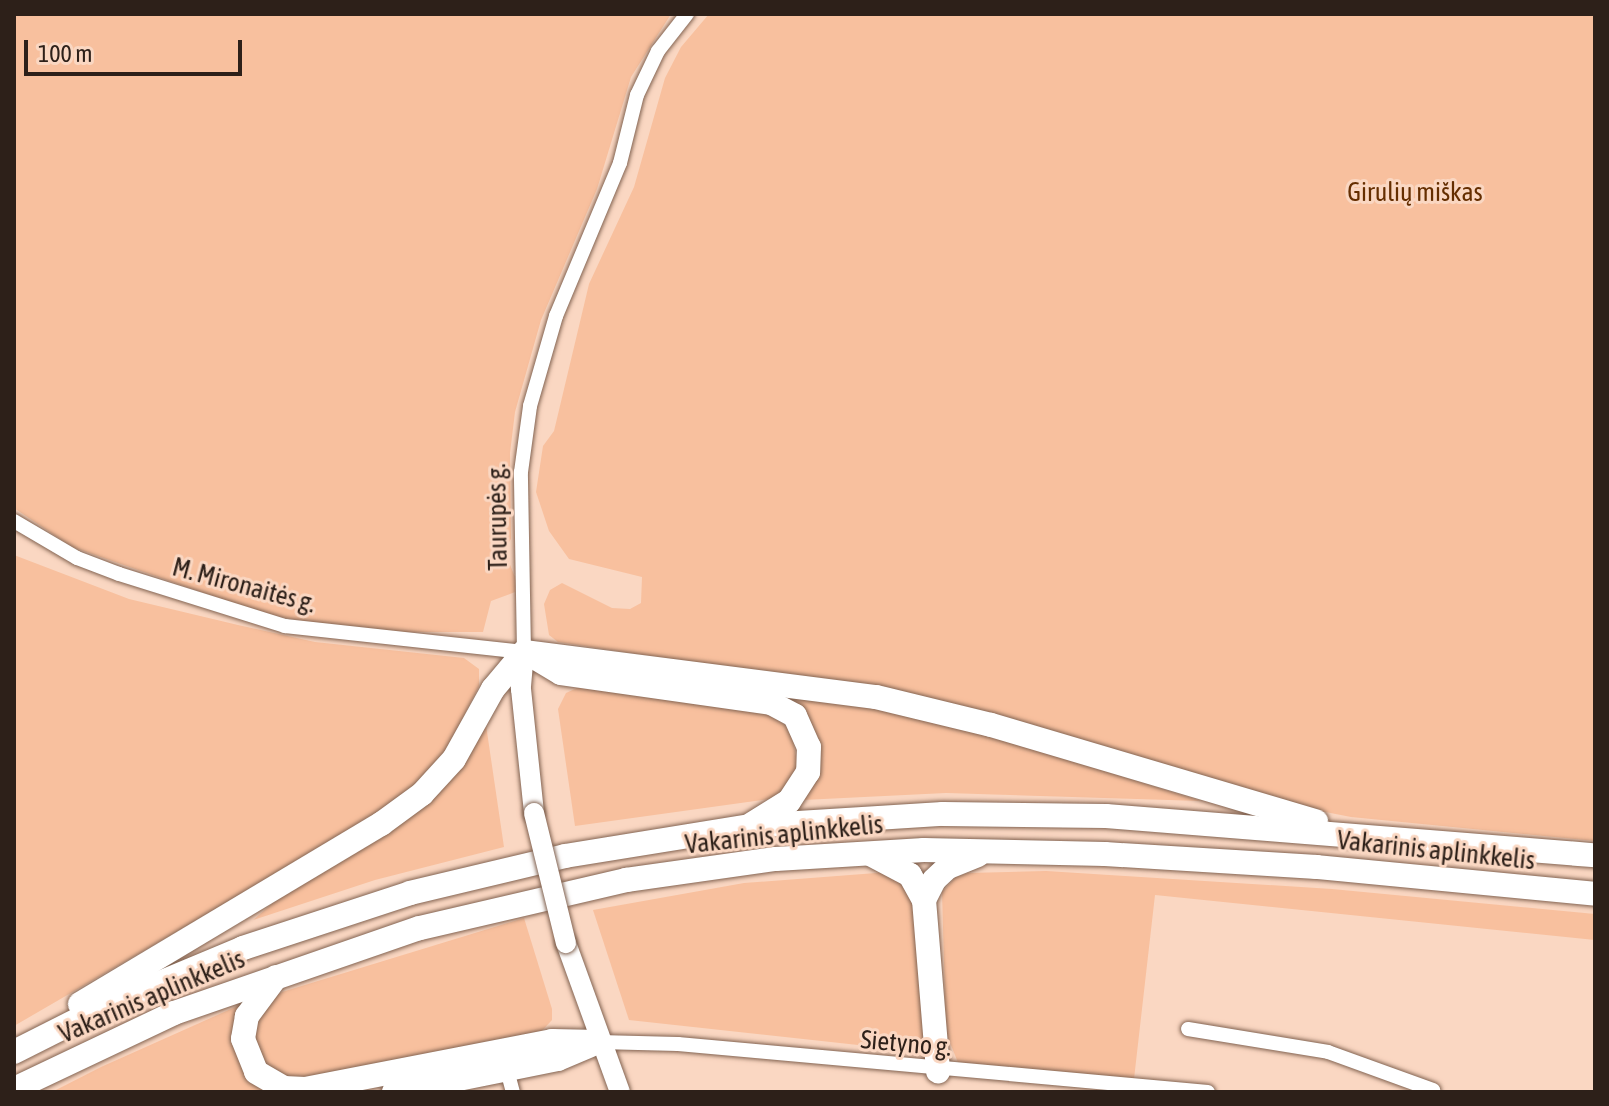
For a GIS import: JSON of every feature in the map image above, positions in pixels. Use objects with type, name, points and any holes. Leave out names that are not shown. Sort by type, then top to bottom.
[{"type":"highway","points":[[524,652],[561,673],[771,703],[795,716],[809,747],[808,772],[789,801],[750,826]]},
{"type":"highway","points":[[524,652],[876,697],[991,725],[1361,834]]},
{"type":"highway","points":[[17,1050],[83,1001],[381,824],[422,794],[454,759],[493,689],[524,652]]},
{"type":"highway","name":"Vakarinis aplinkkelis","points":[[17,1050],[243,948],[410,893],[580,853],[750,826],[943,814],[1106,816],[1595,855]]},
{"type":"highway","points":[[924,900],[934,880],[948,867],[991,849]]},
{"type":"highway","name":"Vakarinis aplinkkelis","points":[[14,1089],[174,1013],[420,928],[626,880],[776,859],[991,849],[1317,867],[1595,894]]},
{"type":"highway","points":[[868,853],[910,875],[924,900],[938,1071]]},
{"type":"highway","points":[[279,975],[247,1016],[243,1039],[256,1072],[284,1088],[305,1089],[552,1041],[599,1042]]},
{"type":"highway","points":[[394,1092],[510,1081],[599,1042]]},
{"type":"main road","name":"Taurupės g.","points":[[524,652],[522,703],[534,813],[566,943],[599,1042],[620,1092]]},
{"type":"street","name":"Taurupės g.","points":[[524,652],[521,472],[539,369],[570,279],[611,188],[647,72],[687,14]]},
{"type":"street","name":"M. Mironaitės g.","points":[[14,521],[91,564],[285,626],[524,652]]},
{"type":"street","points":[[1188,1029],[1328,1052],[1433,1091]]},
{"type":"street","name":"Sietyno g.","points":[[599,1042],[678,1044],[938,1071],[1208,1092]]},
{"type":"green space","points":[[14,14],[671,14],[631,77],[597,189],[541,320],[515,412],[510,453],[511,539],[504,550],[517,582],[515,592],[491,601],[483,632],[363,632],[265,614],[72,547],[14,508]]},
{"type":"green space","name":"Girulių miškas","points":[[709,14],[1595,14],[1595,841],[1351,817],[1290,805],[918,696],[558,642],[549,635],[544,604],[550,590],[562,583],[612,608],[630,609],[641,603],[642,577],[569,559],[549,531],[536,492],[543,446],[554,431],[589,284],[634,187],[665,78],[681,47]]},
{"type":"green space","points":[[14,555],[129,599],[238,625],[315,642],[464,658],[479,669],[479,686],[439,765],[372,818],[14,1026]]},
{"type":"green space","points":[[579,687],[772,714],[791,731],[798,767],[777,798],[575,826],[558,709],[566,693]]},
{"type":"green space","points":[[781,696],[865,707],[981,733],[1201,801],[946,793],[803,800],[811,789]]},
{"type":"green space","points":[[486,725],[504,847],[375,880],[253,920],[290,888],[427,805],[456,774]]},
{"type":"green space","points":[[1046,871],[1332,889],[1595,914],[1595,940],[1155,895],[1134,1079],[959,1065],[946,1033],[942,892],[956,877],[968,873]]},
{"type":"green space","points":[[889,872],[913,893],[928,1042],[922,1052],[629,1020],[593,910],[744,883]]},
{"type":"green space","points":[[524,918],[552,1009],[552,1020],[540,1033],[300,1081],[277,1075],[258,1058],[254,1026],[270,999],[282,992]]},
{"type":"green space","points":[[242,1004],[270,1092],[52,1092],[101,1067]]}]
